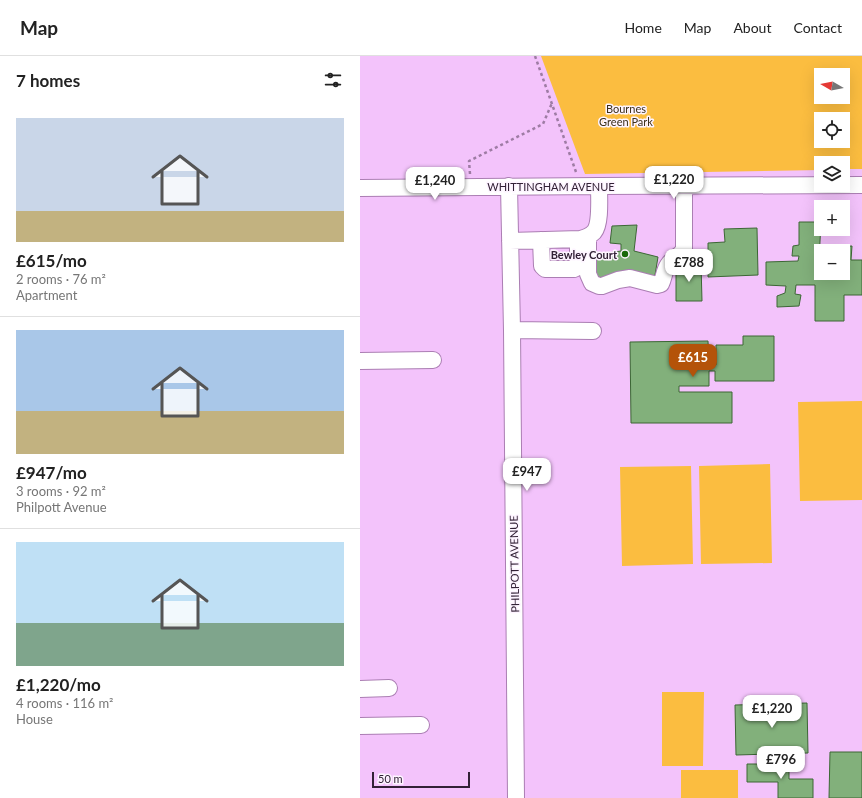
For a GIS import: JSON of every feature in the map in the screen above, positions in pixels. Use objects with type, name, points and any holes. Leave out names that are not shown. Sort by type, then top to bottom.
[{"type":"street","name":"WHITTINGHAM AVENUE","points":[[360,188],[862,185]]},
{"type":"street","name":"PHILPOTT AVENUE","points":[[509,186],[512,330],[516,798]]},
{"type":"street","points":[[510,241],[583,238],[595,232],[598,214],[599,186]]},
{"type":"street","points":[[583,238],[588,274],[592,282],[602,286],[618,280],[630,278],[657,285],[661,284],[667,267],[682,254],[684,249],[684,186]]},
{"type":"street","points":[[541,240],[543,268],[574,269],[578,265],[583,238]]},
{"type":"street","points":[[512,330],[593,331]]},
{"type":"street","points":[[360,361],[433,360]]},
{"type":"street","points":[[360,689],[389,688]]},
{"type":"street","points":[[360,726],[422,725]]},
{"type":"path","points":[[535,56],[581,186]]},
{"type":"path","points":[[470,187],[469,161],[543,124],[552,103]]},
{"type":"green space","name":"Bournes Green Park","points":[[541,56],[862,56],[862,169],[850,169],[850,156],[814,156],[814,170],[585,174]]},
{"type":"green space","points":[[862,401],[862,500],[800,501],[798,402]]},
{"type":"green space","points":[[770,464],[772,563],[701,564],[699,466]]},
{"type":"green space","points":[[691,466],[693,564],[622,566],[620,467]]},
{"type":"green space","points":[[662,692],[704,692],[703,766],[662,766]]},
{"type":"green space","points":[[681,770],[738,770],[738,798],[681,798]]},
{"type":"building","points":[[799,222],[814,222],[814,236],[820,236],[820,244],[814,244],[814,280],[850,280],[850,246],[852,246],[851,260],[862,260],[862,295],[844,295],[844,321],[815,321],[815,285],[796,285],[795,294],[801,295],[799,306],[777,307],[777,296],[785,293],[786,286],[766,285],[766,262],[798,261],[799,256],[792,256],[793,246],[799,245]]},
{"type":"building","name":"Bewley Court","points":[[637,225],[634,251],[658,257],[654,281],[595,282],[590,256],[621,251],[621,244],[610,243],[612,226]]},
{"type":"building","points":[[757,228],[758,275],[708,277],[708,243],[725,242],[724,229]]},
{"type":"building","points":[[676,264],[701,264],[702,301],[676,301]]},
{"type":"building","points":[[743,336],[774,336],[774,381],[715,381],[715,371],[709,371],[709,386],[679,386],[679,392],[732,392],[732,423],[631,423],[630,342],[708,341],[709,365],[716,365],[716,345],[743,345]]},
{"type":"building","points":[[807,703],[808,753],[736,755],[735,705]]},
{"type":"building","points":[[830,752],[862,752],[862,798],[829,798]]},
{"type":"building","points":[[747,764],[789,764],[789,779],[813,779],[813,798],[778,798],[778,782],[747,782]]},
{"type":"place","name":"Bewley Court","points":[[625,254]]}]
